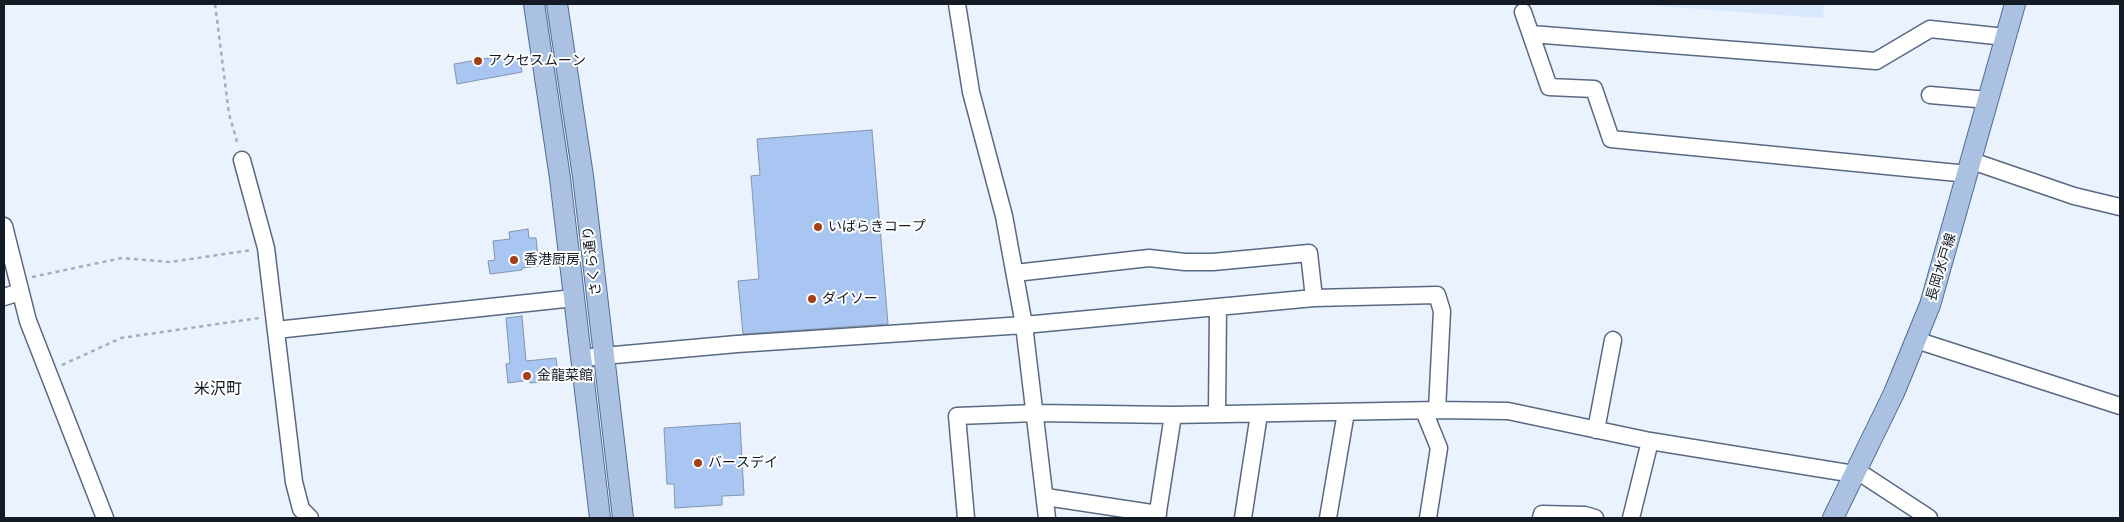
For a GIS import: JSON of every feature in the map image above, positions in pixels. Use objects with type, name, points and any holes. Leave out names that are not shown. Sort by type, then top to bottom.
[{"type":"main road","name":"さくら通り","points":[[534,4],[560,178],[600,518]]},
{"type":"main road","name":"さくら通り","points":[[557,4],[583,176],[623,518]]},
{"type":"main road","name":"長岡水戸線","points":[[1833,518],[1894,393],[1930,305],[2015,4]]},
{"type":"street","points":[[957,4],[971,92],[1004,216],[1015,273],[1036,413],[1047,518]]},
{"type":"street","points":[[1523,12],[1549,87],[1594,89],[1611,139],[1970,167],[2120,207]]},
{"type":"street","points":[[1531,34],[1876,61],[1930,29],[2005,37]]},
{"type":"street","points":[[1930,96],[1988,100]]},
{"type":"street","points":[[242,160],[266,248],[294,482],[301,509],[310,518]]},
{"type":"street","points":[[4,226],[18,286],[47,372],[105,518]]},
{"type":"street","points":[[1015,273],[1149,258],[1185,262],[1213,262],[1309,253],[1314,298]]},
{"type":"street","points":[[4,297],[18,286]]},
{"type":"street","points":[[581,358],[737,344],[1024,325],[1314,298],[1437,295],[1442,311],[1431,410],[1439,448],[1428,518]]},
{"type":"street","points":[[275,322],[574,298]]},
{"type":"street","points":[[1218,307],[1218,414]]},
{"type":"street","points":[[1596,430],[1613,340]]},
{"type":"street","points":[[1916,340],[2120,406]]},
{"type":"street","points":[[966,518],[957,416],[1036,413],[1173,415],[1431,410],[1508,411],[1650,441],[1865,476],[1929,518]]},
{"type":"street","points":[[1328,518],[1346,412]]},
{"type":"street","points":[[1243,518],[1259,414]]},
{"type":"street","points":[[1046,497],[1158,516],[1173,415]]},
{"type":"street","points":[[1631,518],[1650,441]]},
{"type":"street","points":[[1541,518],[1542,514],[1585,515],[1595,518]]},
{"type":"path","points":[[215,4],[229,114],[242,160]]},
{"type":"path","points":[[18,286],[122,258],[170,262],[266,248]]},
{"type":"path","points":[[47,372],[121,338],[275,322]]},
{"type":"shaded area","points":[[1630,4],[1824,4],[1823,18]]},
{"type":"building","points":[[501,56],[502,60],[519,57],[522,72],[457,84],[454,64]]},
{"type":"building","name":"いばらきコープ","points":[[872,130],[888,324],[743,334],[738,281],[759,279],[751,176],[760,175],[757,139]]},
{"type":"building","points":[[528,229],[529,238],[536,238],[539,266],[490,274],[488,261],[495,260],[493,241],[510,239],[509,232]]},
{"type":"building","points":[[522,316],[526,361],[556,358],[559,380],[530,383],[530,380],[508,383],[506,364],[510,363],[506,318]]},
{"type":"building","points":[[740,423],[744,495],[722,496],[722,505],[675,508],[674,484],[667,484],[664,428]]},
{"type":"place","name":"アクセスムーン","points":[[478,61]]},
{"type":"place","name":"いばらきコープ","points":[[818,227]]},
{"type":"place","name":"香港厨房","points":[[514,260]]},
{"type":"place","name":"ダイソー","points":[[812,299]]},
{"type":"place","name":"金龍菜館","points":[[527,376]]},
{"type":"place","name":"バースデイ","points":[[698,463]]},
{"type":"district","name":"米沢町","points":[[218,389]]}]
